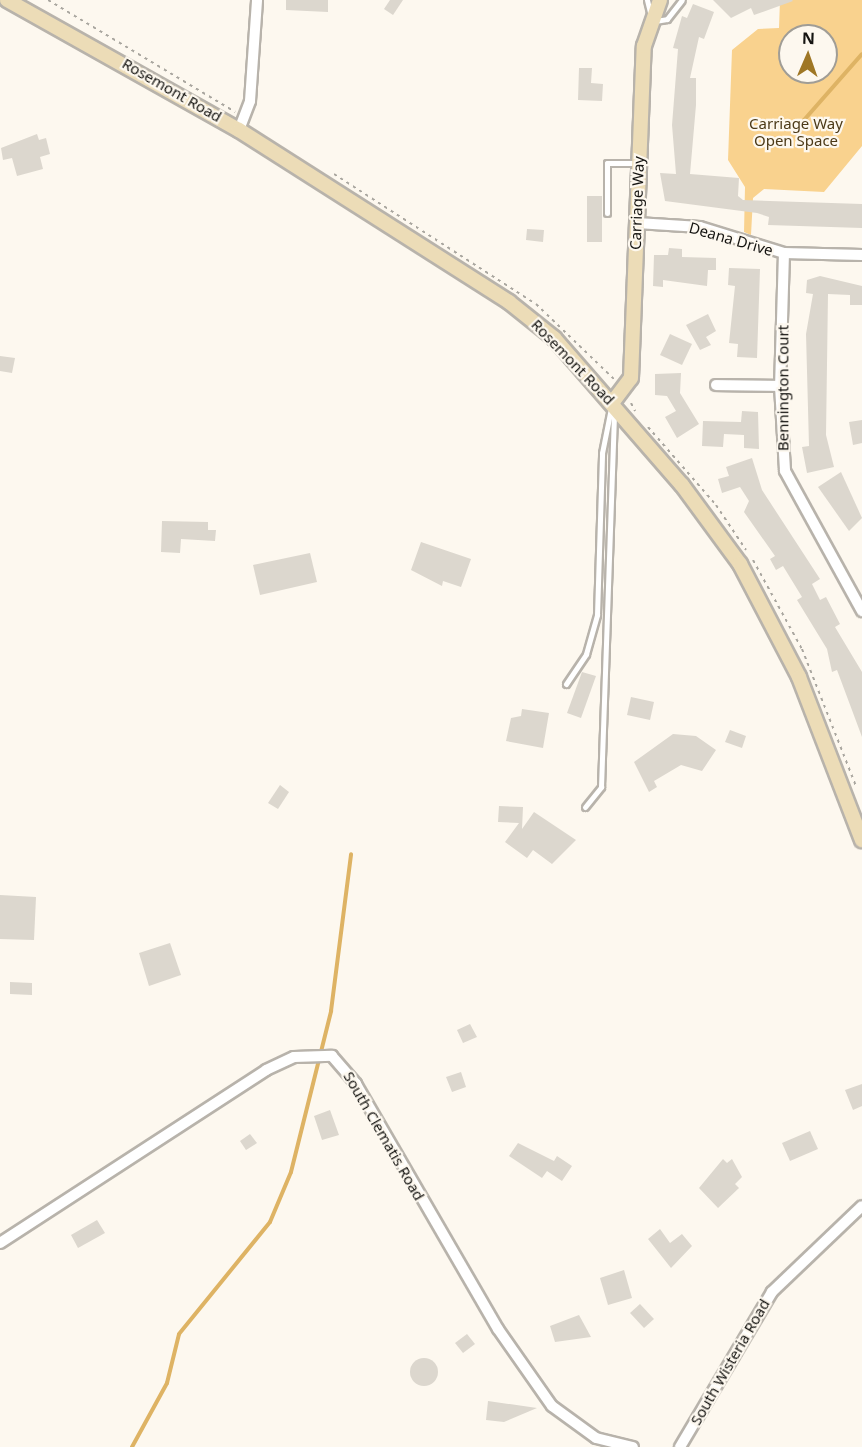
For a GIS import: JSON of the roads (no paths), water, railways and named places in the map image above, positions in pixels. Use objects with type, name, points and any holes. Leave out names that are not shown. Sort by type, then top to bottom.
[{"type":"main road","name":"Carriage Way","points":[[612,403],[631,378],[639,163],[651,18],[660,0]]},
{"type":"main road","name":"Rosemont Road","points":[[16,2],[239,130],[509,302],[554,338],[701,508],[757,592],[799,677],[862,840]]},
{"type":"street","points":[[239,130],[250,101],[257,0]]},
{"type":"street","name":"Deana Drive","points":[[637,223],[700,227],[784,253],[862,255]]},
{"type":"street","name":"Bennington Court","points":[[784,253],[780,386],[785,471],[862,611]]},
{"type":"street","points":[[716,385],[780,386]]},
{"type":"street","name":"South Clematis Road","points":[[0,1243],[266,1070],[294,1057],[332,1056],[356,1084],[498,1329],[552,1406],[597,1438],[633,1447]]},
{"type":"street","name":"South Wisteria Road","points":[[680,1447],[772,1292],[862,1206]]},
{"type":"lane","points":[[647,0],[651,18],[667,19],[682,0]]},
{"type":"lane","points":[[607,213],[608,163],[639,163]]},
{"type":"lane","points":[[566,684],[595,626],[602,453],[612,403]]},
{"type":"lane","points":[[585,807],[601,787],[612,403]]},
{"type":"waterway","points":[[797,128],[862,54]]},
{"type":"waterway","points":[[132,1447],[167,1383],[179,1334],[270,1222],[291,1172],[331,1011],[351,854]]},
{"type":"park label","name":"Carriage Way Open Space","points":[[796,132]]}]
